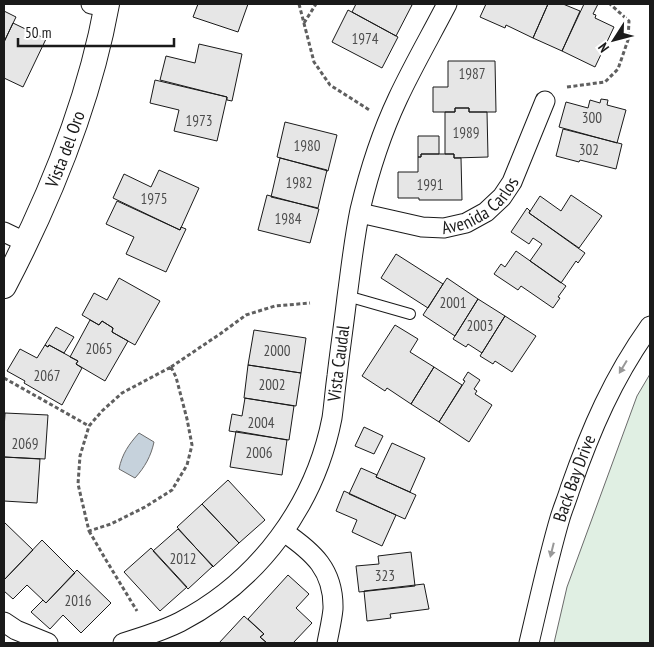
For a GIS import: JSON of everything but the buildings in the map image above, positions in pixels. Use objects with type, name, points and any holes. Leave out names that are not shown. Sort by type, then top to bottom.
[{"type":"street","name":"Vista Caudal","points":[[124,643],[151,635],[180,622],[206,607],[243,578],[265,556],[301,506],[325,448],[332,417],[351,266],[367,184],[376,154],[398,97],[447,4]]},
{"type":"street","name":"Vista del Oro","points":[[4,286],[27,243],[69,142],[91,71],[101,5]]},
{"type":"street","name":"Avenida Carlos","points":[[360,213],[422,227],[444,228],[466,223],[486,212],[502,197],[512,182],[545,101]]},
{"type":"street","points":[[4,232],[27,243]]},
{"type":"street","name":"Back Bay Drive","points":[[529,643],[560,517],[579,461],[602,406],[635,347],[650,326]]},
{"type":"street","points":[[284,532],[314,555],[324,570],[332,591],[333,610],[327,643]]},
{"type":"street","points":[[4,622],[16,630],[48,643]]},
{"type":"lane","points":[[347,296],[410,314]]},
{"type":"path","points":[[299,4],[314,62],[330,85],[389,120]]},
{"type":"path","points":[[304,23],[316,4]]},
{"type":"path","points":[[567,87],[605,82],[618,69],[628,40],[629,21],[610,4]]},
{"type":"path","points":[[137,611],[90,532],[78,484],[80,456],[89,426],[122,393],[172,367],[246,315],[275,306],[310,303]]},
{"type":"path","points":[[90,532],[145,507],[172,490],[187,465],[192,445],[187,419],[172,367]]},
{"type":"path","points":[[4,378],[89,426]]},
{"type":"green space","points":[[650,374],[650,643],[554,643],[567,587],[637,396]]},
{"type":"shaded area","points":[[139,433],[154,442],[147,461],[135,478],[119,469],[126,449]]}]
